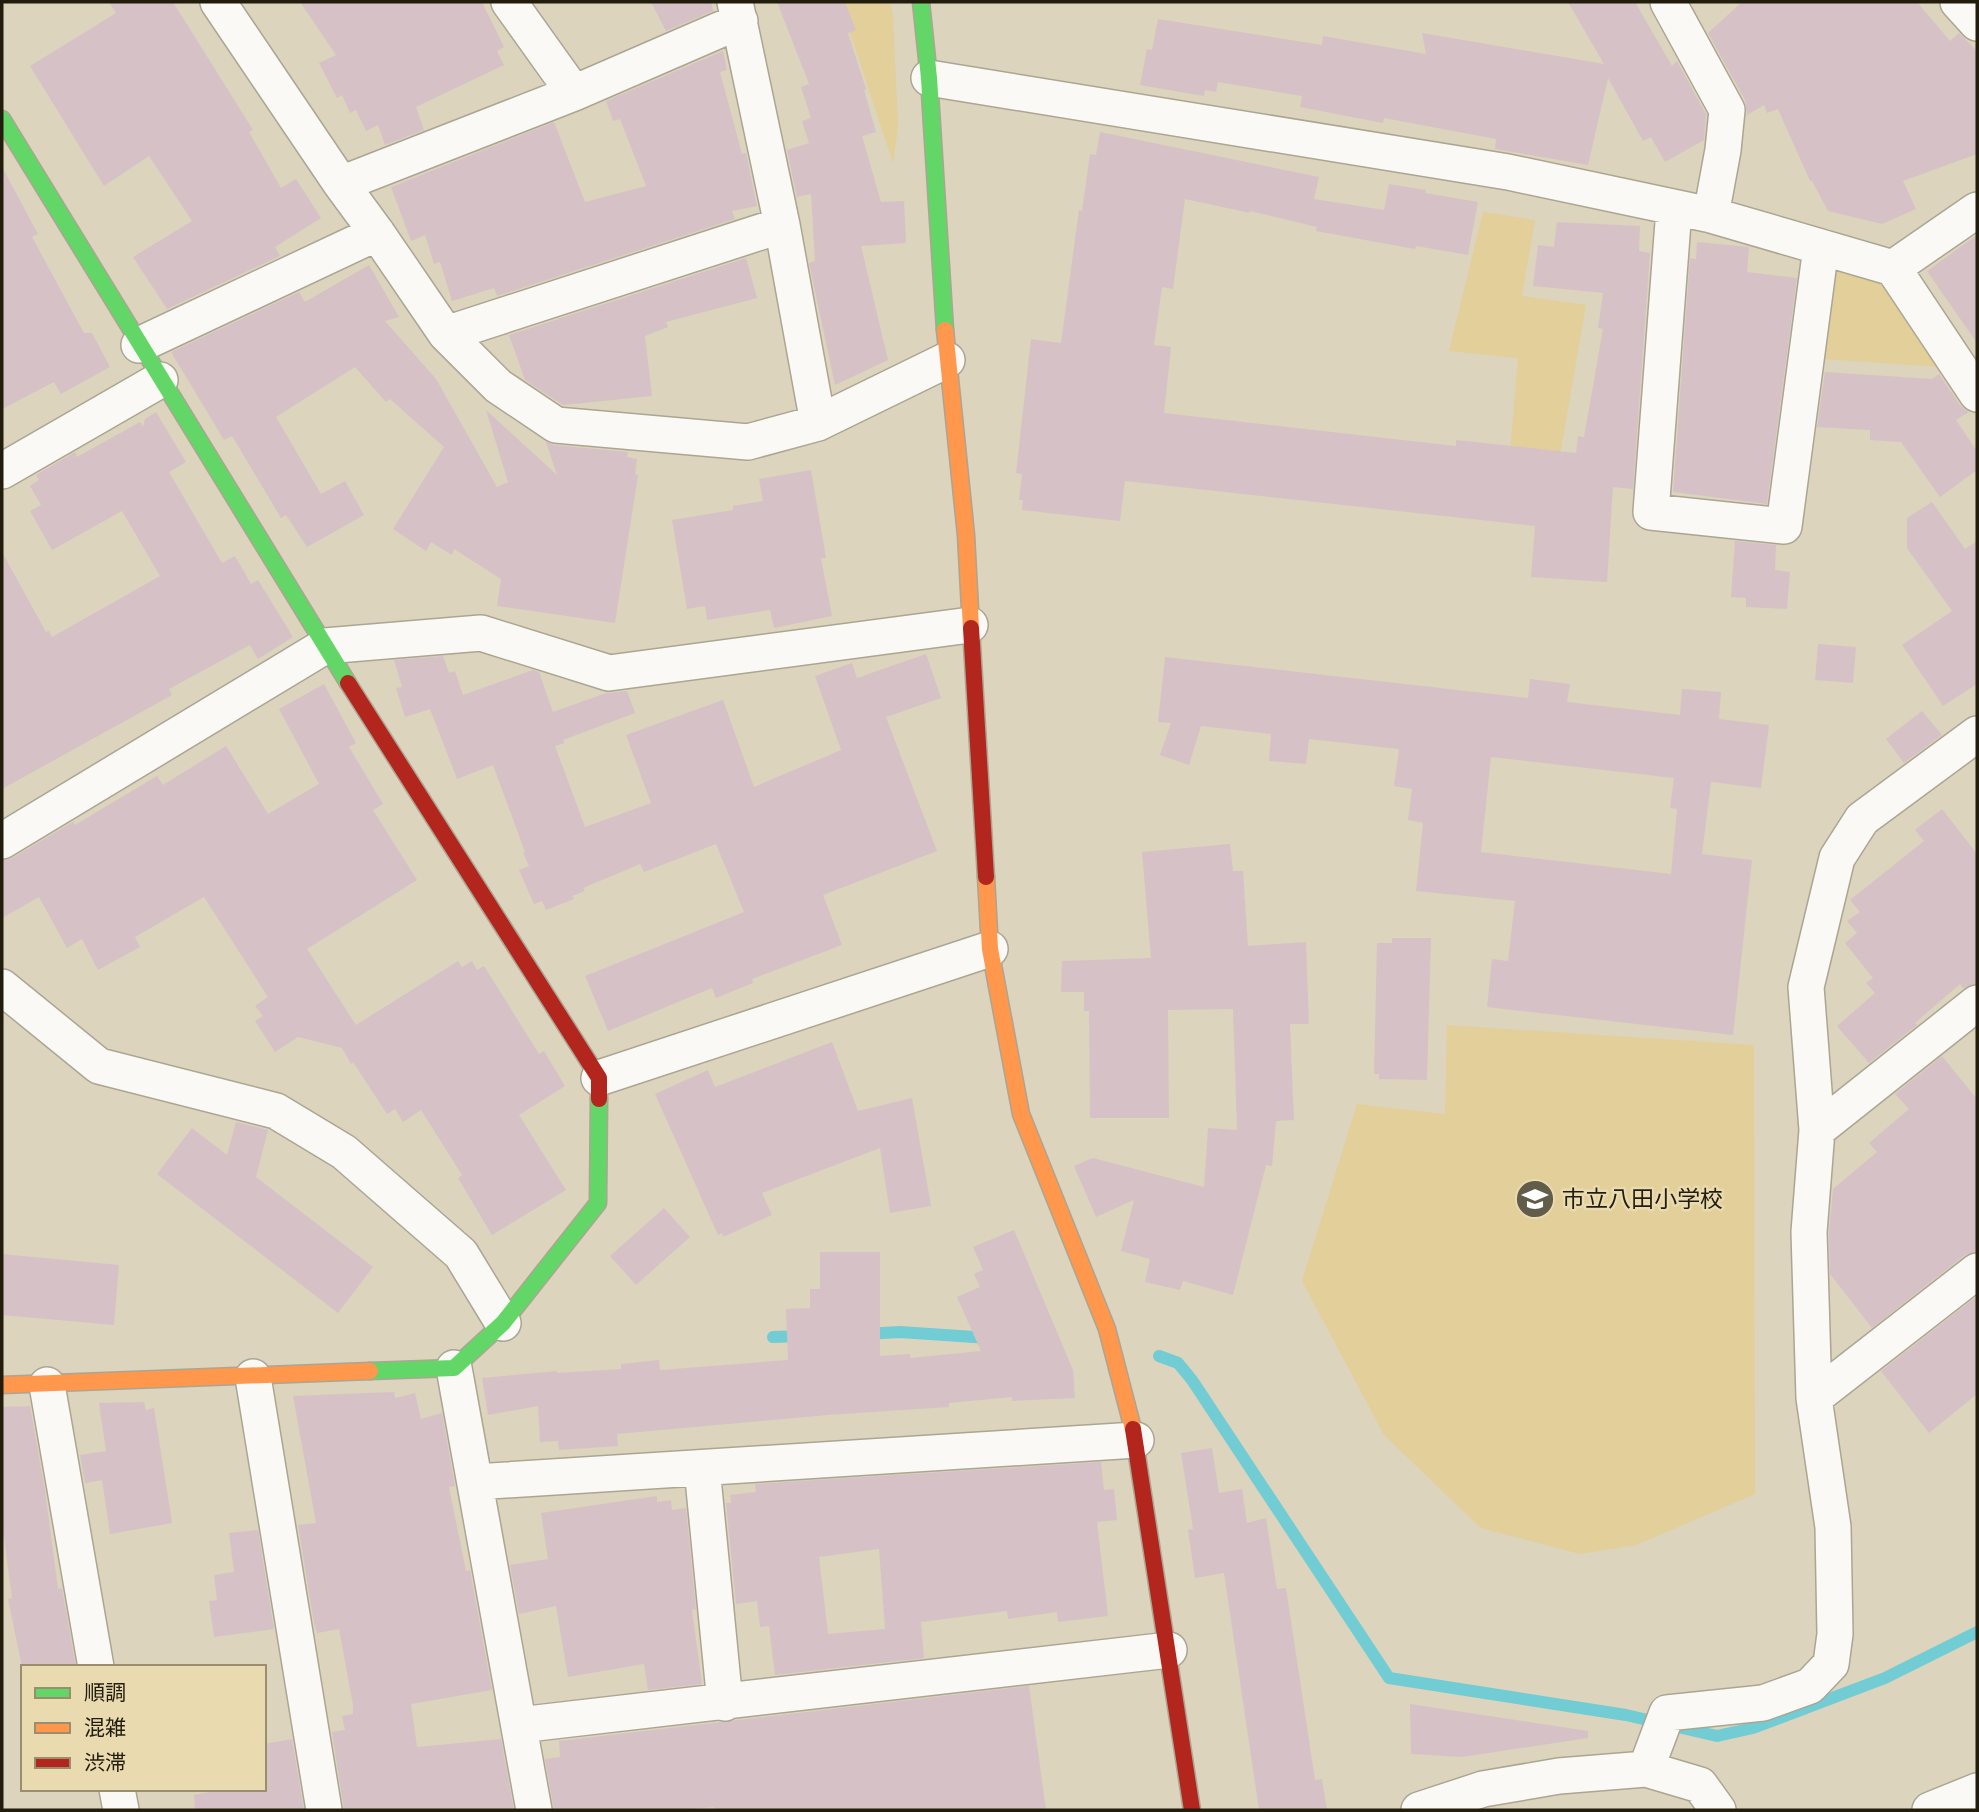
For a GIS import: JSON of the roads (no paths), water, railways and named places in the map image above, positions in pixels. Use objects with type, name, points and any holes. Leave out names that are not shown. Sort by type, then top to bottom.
[{"type":"street","points":[[218,2],[446,334],[498,386],[556,425],[748,442],[818,423],[947,360]]},
{"type":"street","points":[[509,2],[574,93]]},
{"type":"street","points":[[921,2],[929,78],[947,360],[966,535],[990,949],[1021,1114],[1107,1329],[1136,1440],[1192,1810]]},
{"type":"street","points":[[1668,2],[1727,110],[1711,215]]},
{"type":"street","points":[[1958,2],[1977,23]]},
{"type":"street","points":[[341,184],[574,93],[738,11],[782,225],[818,423]]},
{"type":"street","points":[[929,78],[1508,172],[1711,215],[1893,268],[1977,394]]},
{"type":"street","points":[[2,119],[325,646],[599,1078],[598,1203],[503,1323],[454,1368],[2,1385]]},
{"type":"street","points":[[1674,209],[1651,512],[1784,526],[1821,247]]},
{"type":"street","points":[[1893,268],[1977,210]]},
{"type":"street","points":[[446,334],[782,225]]},
{"type":"street","points":[[139,345],[377,233]]},
{"type":"street","points":[[2,471],[160,380]]},
{"type":"street","points":[[2,841],[325,646],[481,633],[609,673],[970,625]]},
{"type":"street","points":[[1422,1810],[1483,1788],[1559,1776],[1656,1742],[1667,1713],[1763,1703],[1810,1686],[1830,1664],[1835,1634],[1833,1527],[1814,1398],[1809,1232],[1817,1130],[1806,987],[1837,858],[1863,819],[1977,734]]},
{"type":"street","points":[[599,1078],[990,949]]},
{"type":"street","points":[[2,987],[99,1066],[276,1111],[344,1152],[461,1254],[503,1323]]},
{"type":"street","points":[[1817,1130],[1977,1003]]},
{"type":"street","points":[[1814,1398],[1977,1271]]},
{"type":"street","points":[[454,1368],[534,1810]]},
{"type":"street","points":[[253,1377],[324,1810]]},
{"type":"street","points":[[47,1385],[96,1665]]},
{"type":"street","points":[[475,1482],[1136,1440]]},
{"type":"street","points":[[702,1468],[725,1703]]},
{"type":"street","points":[[519,1725],[1169,1650]]},
{"type":"street","points":[[1656,1742],[1700,1784],[1718,1810]]},
{"type":"street","points":[[117,1791],[121,1810]]},
{"type":"street","points":[[1930,1810],[1977,1791]]},
{"type":"waterway","points":[[864,1334],[900,1332],[989,1338]]},
{"type":"waterway","points":[[773,1337],[804,1336]]},
{"type":"waterway","points":[[1159,1356],[1178,1363],[1192,1380],[1389,1678],[1626,1715],[1717,1736],[1753,1728],[1885,1678],[1977,1632]]},
{"type":"place","name":"市立八田小学校","points":[[1535,1199]]}]
